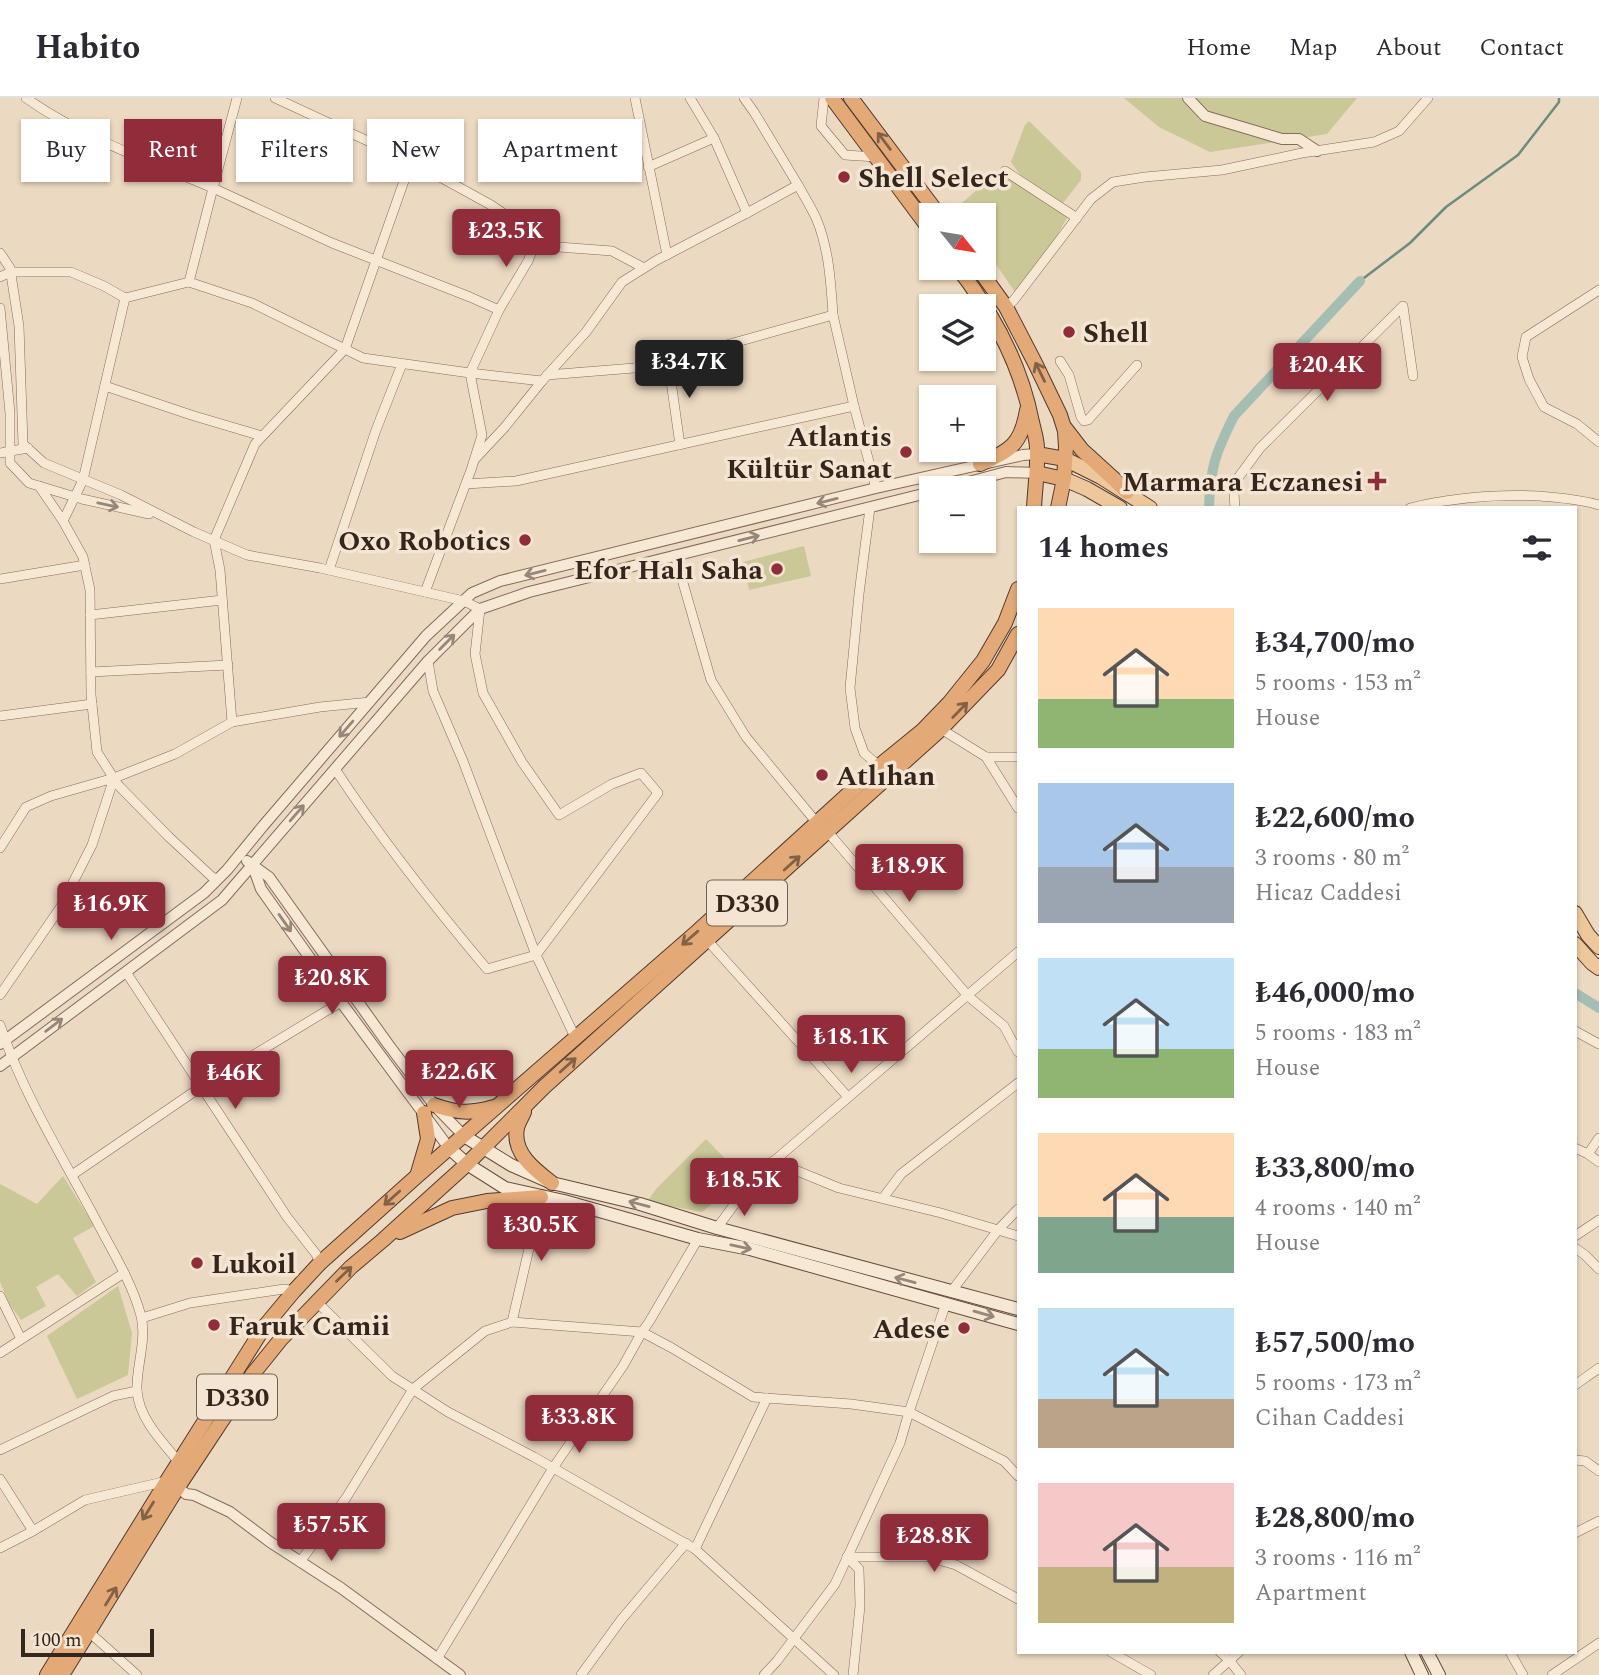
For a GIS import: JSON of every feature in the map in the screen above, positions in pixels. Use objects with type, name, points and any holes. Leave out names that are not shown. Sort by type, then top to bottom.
[{"type":"highway","points":[[832,98],[919,215]]},
{"type":"highway","points":[[851,98],[930,203]]},
{"type":"highway","points":[[967,280],[993,321],[1017,369],[1028,403],[1037,446],[1035,506]]},
{"type":"highway","points":[[987,280],[1006,307],[1063,425],[1066,447],[1064,479],[1057,506]]},
{"type":"highway","points":[[1028,403],[1042,412],[1051,404],[1051,396]]},
{"type":"highway","points":[[980,464],[1001,455],[1015,444],[1024,426],[1028,403]]},
{"type":"highway","points":[[1063,425],[1082,450],[1126,492]]},
{"type":"highway","points":[[1037,454],[1065,459]]},
{"type":"highway","points":[[1037,473],[1064,479]]},
{"type":"highway","points":[[1037,506],[1048,500],[1054,506]]},
{"type":"highway","name":"D330","points":[[47,1675],[172,1484],[281,1339],[351,1267],[467,1164],[544,1087],[707,940],[822,827],[879,766],[922,731],[984,661],[1004,624],[1017,592]]},
{"type":"highway","name":"D330","points":[[62,1675],[172,1484],[178,1462],[264,1327],[294,1291],[320,1263],[575,1037],[941,729],[998,670],[1017,636]]},
{"type":"highway","points":[[529,1103],[517,1128],[518,1143],[525,1159],[552,1182]]},
{"type":"highway","points":[[417,1176],[426,1151],[429,1109],[466,1113],[499,1105]]},
{"type":"highway","points":[[383,1240],[452,1208],[487,1201],[541,1198]]},
{"type":"main road","points":[[1065,459],[1085,468],[1147,506]]},
{"type":"main road","points":[[1064,479],[1116,506]]},
{"type":"main road","points":[[1577,916],[1599,947]]},
{"type":"main road","points":[[1577,946],[1599,968]]},
{"type":"main road","points":[[464,1136],[514,1166],[552,1182],[640,1204],[948,1298],[1017,1324]]},
{"type":"main road","points":[[449,1148],[467,1164],[501,1186],[541,1198],[564,1201],[698,1239],[750,1249],[948,1298],[1017,1310]]},
{"type":"main road","points":[[501,1186],[495,1176],[498,1169],[502,1166],[514,1166]]},
{"type":"main road","points":[[1411,1654],[1422,1675]]},
{"type":"main road","points":[[1428,1654],[1438,1675]]},
{"type":"street","points":[[26,98],[49,114],[115,146],[332,243],[499,310]]},
{"type":"street","points":[[189,282],[237,98]]},
{"type":"street","points":[[275,98],[367,141]]},
{"type":"street","points":[[635,98],[667,255]]},
{"type":"street","points":[[690,98],[714,138],[747,213]]},
{"type":"street","points":[[744,98],[817,220],[825,249],[833,315],[876,488]]},
{"type":"street","points":[[824,98],[821,126],[845,155],[876,158]]},
{"type":"street","points":[[1188,98],[1205,116],[1282,139],[1299,139],[1317,151]]},
{"type":"street","points":[[1006,307],[1091,200],[1112,182],[1222,170],[1374,142],[1399,131],[1428,98]]},
{"type":"street","points":[[648,167],[714,138]]},
{"type":"street","points":[[1005,171],[1077,218]]},
{"type":"street","points":[[232,722],[220,570],[214,540],[255,444],[345,349],[403,182]]},
{"type":"street","points":[[449,182],[520,224],[545,246],[612,251],[644,268]]},
{"type":"street","points":[[474,461],[586,332],[622,282],[798,185]]},
{"type":"street","points":[[425,592],[482,435],[470,373],[499,310],[528,261],[537,239]]},
{"type":"street","points":[[0,253],[10,268],[19,326],[23,444],[44,463],[121,495],[247,555],[329,570],[464,601],[480,609]]},
{"type":"street","points":[[0,277],[11,272],[71,272],[125,298],[189,282],[252,303],[363,358],[470,373],[545,378],[634,368],[833,315]]},
{"type":"street","points":[[1599,290],[1527,337],[1522,357],[1544,407],[1577,424],[1599,442]]},
{"type":"street","points":[[63,521],[83,480],[125,298]]},
{"type":"street","points":[[1235,506],[1234,493],[1238,478],[1260,448],[1402,306],[1413,376]]},
{"type":"street","points":[[0,308],[10,413],[10,463],[29,482],[74,497],[166,518]]},
{"type":"street","points":[[668,360],[680,445]]},
{"type":"street","points":[[1060,361],[1069,375],[1084,421],[1088,420],[1137,365]]},
{"type":"street","points":[[329,570],[376,430],[402,363]]},
{"type":"street","points":[[105,386],[262,436]]},
{"type":"street","points":[[466,484],[516,481],[854,406]]},
{"type":"street","points":[[0,453],[28,448]]},
{"type":"street","points":[[2,1042],[218,880],[426,636],[472,593],[500,581],[876,488],[1037,454]]},
{"type":"street","points":[[991,476],[1006,472],[1037,473]]},
{"type":"street","points":[[38,485],[63,521],[85,565],[90,590],[92,704],[96,752],[118,785],[169,837],[218,880]]},
{"type":"street","points":[[0,1066],[222,901],[428,661],[480,609],[529,592],[919,495]]},
{"type":"street","points":[[1420,506],[1473,496],[1495,495],[1571,498],[1599,505]]},
{"type":"street","points":[[870,508],[850,688],[855,728],[864,753],[879,766]]},
{"type":"street","points":[[675,555],[711,680],[746,737],[968,996],[1004,1026],[1017,1050]]},
{"type":"street","points":[[0,579],[85,565]]},
{"type":"street","points":[[90,615],[222,600]]},
{"type":"street","points":[[335,769],[453,929],[487,970],[536,955],[658,793],[641,773],[612,784],[559,815],[522,762],[484,693],[475,654],[480,609]]},
{"type":"street","points":[[428,661],[433,691],[463,761],[536,955],[575,1037]]},
{"type":"street","points":[[91,672],[228,665]]},
{"type":"street","points":[[0,848],[26,807],[51,796],[114,778],[175,754],[232,722],[320,707],[370,702]]},
{"type":"street","points":[[0,716],[92,704]]},
{"type":"street","points":[[941,729],[986,757],[1017,806]]},
{"type":"street","points":[[986,757],[1017,757]]},
{"type":"street","points":[[0,995],[60,908],[92,845],[114,778]]},
{"type":"street","points":[[239,855],[268,877],[388,1044],[429,1109],[449,1148]]},
{"type":"street","points":[[252,864],[261,889],[341,1002],[429,1109],[464,1136]]},
{"type":"street","points":[[707,940],[848,1097]]},
{"type":"street","points":[[717,1228],[752,1179],[1017,953]]},
{"type":"street","points":[[126,972],[320,1263]]},
{"type":"street","points":[[72,1175],[201,1087],[341,1002]]},
{"type":"street","points":[[0,1025],[2,1042],[124,1273],[142,1318],[142,1355],[137,1391],[142,1410],[154,1432],[178,1462]]},
{"type":"street","points":[[1577,1032],[1599,1044]]},
{"type":"street","points":[[883,1198],[901,1174],[1017,1084]]},
{"type":"street","points":[[1588,1154],[1599,1139]]},
{"type":"street","points":[[1577,1149],[1599,1162]]},
{"type":"street","points":[[773,1161],[839,1188],[941,1213],[1017,1236]]},
{"type":"street","points":[[512,1322],[541,1198]]},
{"type":"street","points":[[764,1675],[835,1584],[900,1444],[948,1298],[998,1230],[1017,1210]]},
{"type":"street","points":[[1577,1235],[1599,1220]]},
{"type":"street","points":[[438,1658],[553,1468],[623,1366],[698,1239]]},
{"type":"street","points":[[1577,1250],[1599,1269]]},
{"type":"street","points":[[0,1353],[124,1273]]},
{"type":"street","points":[[142,1318],[190,1303],[284,1289],[294,1291]]},
{"type":"street","points":[[0,1296],[21,1339]]},
{"type":"street","points":[[316,1301],[393,1376],[447,1412],[553,1468],[695,1549],[834,1675]]},
{"type":"street","points":[[300,1562],[346,1498],[413,1389],[485,1331],[512,1322],[642,1332],[753,1396],[909,1412],[1004,1461],[1017,1475]]},
{"type":"street","points":[[1577,1384],[1599,1368]]},
{"type":"street","points":[[0,1450],[113,1396],[137,1391]]},
{"type":"street","points":[[695,1549],[767,1398]]},
{"type":"street","points":[[1577,1460],[1585,1461],[1599,1471]]},
{"type":"street","points":[[0,1479],[33,1531]]},
{"type":"street","points":[[0,1548],[85,1500],[172,1484],[186,1494],[194,1495],[230,1512],[270,1542],[341,1588],[460,1675]]},
{"type":"street","points":[[1577,1532],[1599,1521]]},
{"type":"street","points":[[581,1675],[621,1620],[686,1543]]},
{"type":"street","points":[[847,1558],[928,1557],[956,1565],[1017,1599]]},
{"type":"street","points":[[847,1558],[859,1569],[860,1606],[853,1675]]},
{"type":"street","points":[[89,1632],[137,1675]]},
{"type":"street","points":[[1552,1675],[1599,1643]]},
{"type":"street","points":[[1114,1654],[1151,1675]]},
{"type":"street","points":[[1222,1654],[1241,1675]]},
{"type":"street","points":[[1213,1675],[1236,1654]]},
{"type":"street","points":[[1511,1654],[1523,1675]]},
{"type":"shaded area","points":[[1124,98],[1357,98],[1327,134],[1210,152],[1159,127]]},
{"type":"shaded area","points":[[1029,121],[1081,172],[1081,180],[1063,203],[1023,179],[1011,162]]},
{"type":"shaded area","points":[[1000,170],[1068,216],[1049,250],[1015,292],[996,264],[996,203],[962,203]]},
{"type":"shaded area","name":"Efor Halı Saha","points":[[804,546],[811,576],[749,590],[743,562]]},
{"type":"shaded area","points":[[706,1139],[744,1178],[702,1212],[647,1202],[656,1189]]},
{"type":"shaded area","points":[[63,1176],[94,1226],[73,1238],[96,1282],[77,1296],[58,1274],[36,1287],[46,1306],[21,1320],[10,1305],[0,1282],[0,1184],[37,1204]]},
{"type":"shaded area","points":[[118,1286],[132,1333],[128,1375],[77,1399],[47,1336]]},
{"type":"waterway","points":[[1360,281],[1410,243],[1446,207],[1518,155],[1559,102],[1559,98]]},
{"type":"waterway","points":[[1209,506],[1215,460],[1234,416],[1360,281]]},
{"type":"waterway","points":[[1577,994],[1599,1008]]},
{"type":"place","name":"Shell Select","points":[[844,177]]},
{"type":"place","name":"Shell","points":[[1069,332]]},
{"type":"place","name":"Atlantis Kültür Sanat","points":[[906,452]]},
{"type":"place","name":"Marmara Eczanesi","points":[[1377,481]]},
{"type":"place","name":"Oxo Robotics","points":[[525,540]]},
{"type":"place","name":"Efor Halı Saha","points":[[777,569]]},
{"type":"place","name":"Atlıhan","points":[[822,775]]},
{"type":"place","name":"Lukoil","points":[[197,1263]]},
{"type":"place","name":"Faruk Camii","points":[[214,1325]]},
{"type":"place","name":"Adese","points":[[964,1328]]}]
